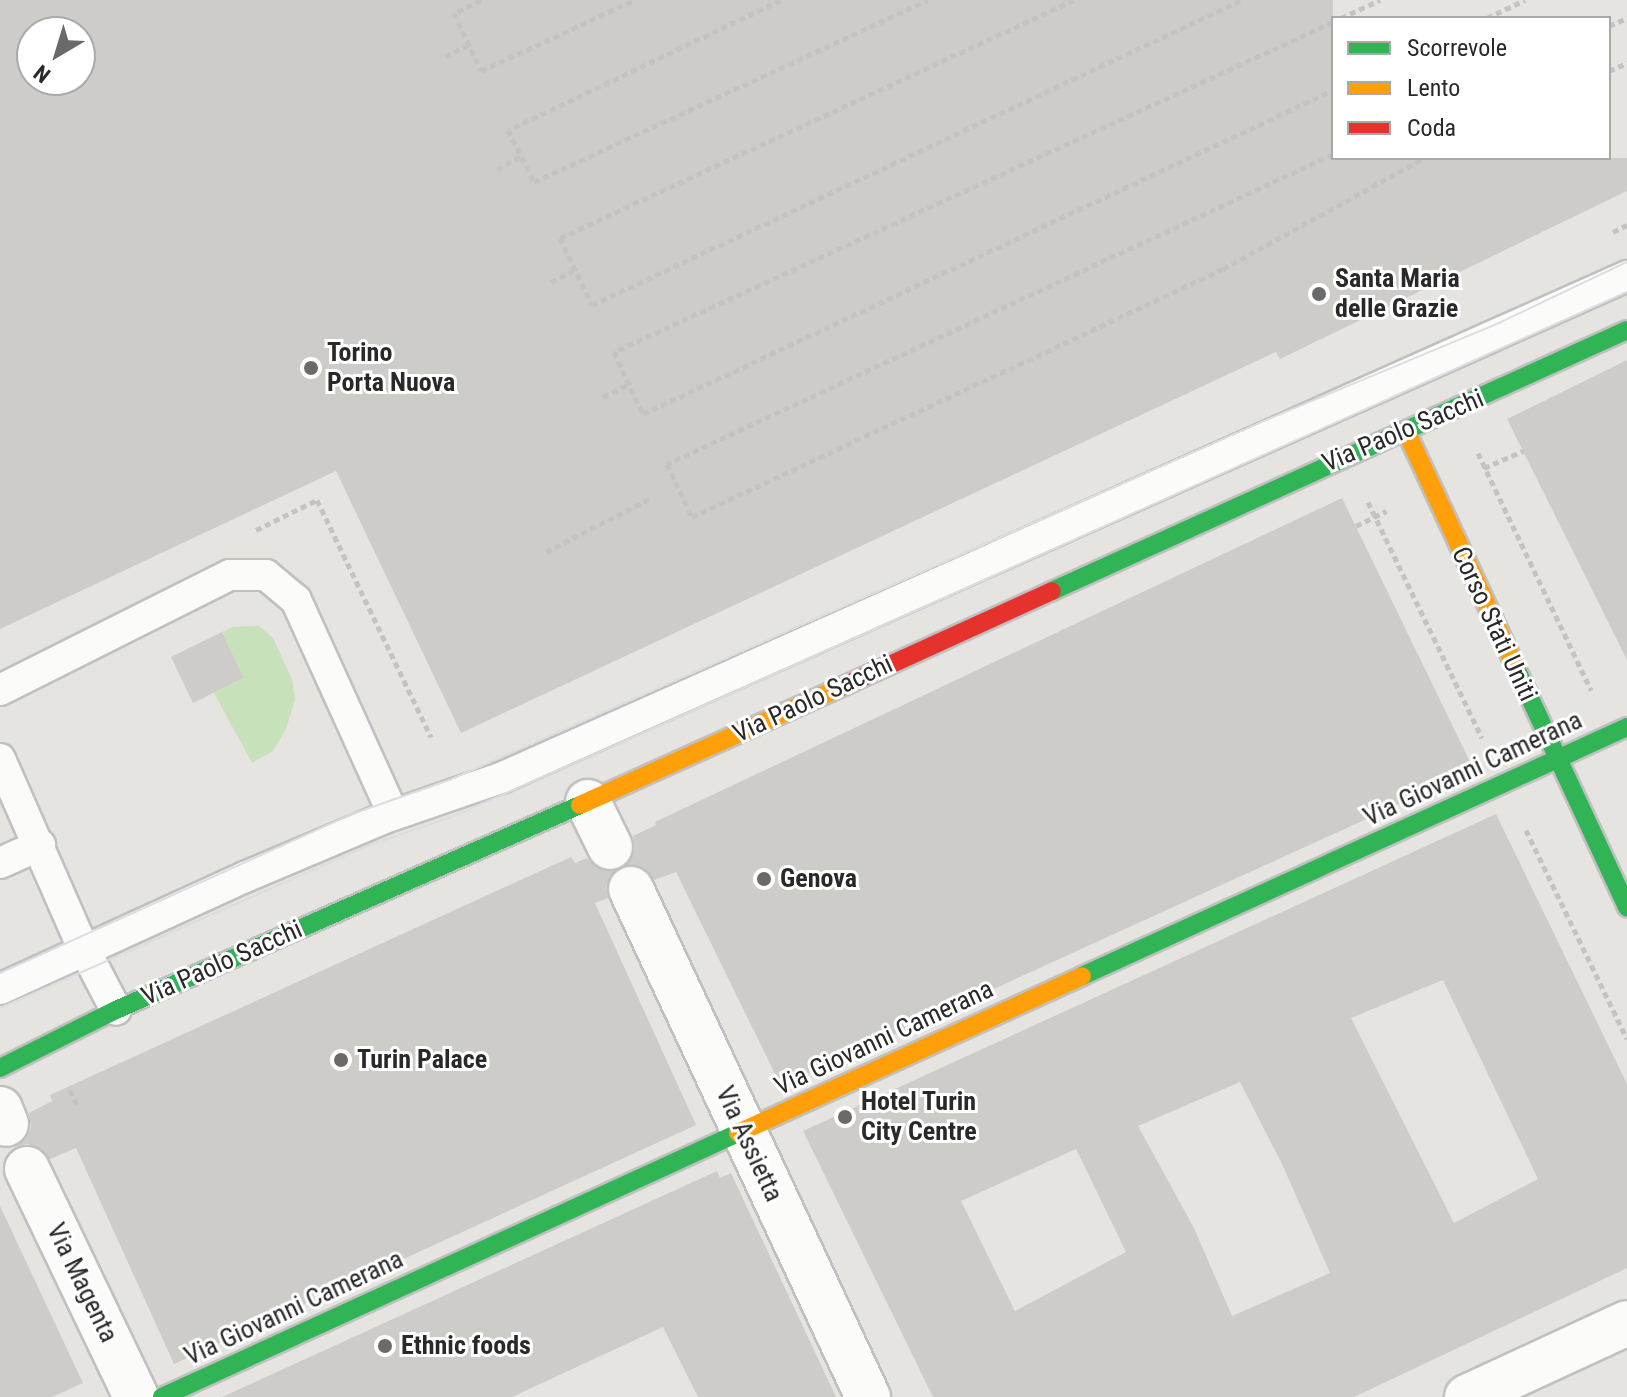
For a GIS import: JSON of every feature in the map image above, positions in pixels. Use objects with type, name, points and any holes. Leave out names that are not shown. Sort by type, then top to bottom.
[{"type":"street","name":"Via Paolo Sacchi","points":[[0,1068],[116,1010],[588,802],[1331,461],[1406,431],[1627,330]]},
{"type":"street","name":"Corso Stati Uniti","points":[[1406,431],[1627,907]]},
{"type":"street","name":"Via Giovanni Camerana","points":[[162,1397],[1619,730]]},
{"type":"street","points":[[588,802],[610,847]]},
{"type":"street","name":"Via Assietta","points":[[631,889],[868,1397]]},
{"type":"street","name":"Via Magenta","points":[[27,1169],[136,1397]]},
{"type":"street","points":[[1467,1397],[1627,1323]]},
{"type":"lane","name":"Via Paolo Sacchi","points":[[0,989],[393,814],[503,777],[1627,276]]},
{"type":"lane","name":"Corso Stati Uniti","points":[[1385,383],[1406,431]]},
{"type":"lane","points":[[0,690],[230,575],[266,575],[296,600],[393,814]]},
{"type":"lane","points":[[0,759],[116,1010]]},
{"type":"lane","points":[[0,863],[40,845]]},
{"type":"path","points":[[481,0],[454,13],[481,71],[635,0]]},
{"type":"path","points":[[781,0],[508,130],[534,182],[928,0]]},
{"type":"path","points":[[1074,0],[560,238],[592,305],[1242,0]]},
{"type":"path","points":[[1345,16],[1380,0]]},
{"type":"path","points":[[1491,16],[1525,0]]},
{"type":"path","points":[[1331,23],[614,352],[643,414],[1331,91]]},
{"type":"path","points":[[445,56],[469,45]]},
{"type":"path","points":[[1331,155],[667,464],[692,517],[1223,269],[1420,160]]},
{"type":"path","points":[[497,169],[522,156]]},
{"type":"path","points":[[551,282],[575,270]]},
{"type":"path","points":[[603,397],[629,384]]},
{"type":"path","points":[[1472,440],[1619,730]]},
{"type":"path","points":[[546,552],[651,498]]},
{"type":"path","points":[[317,500],[431,737]]},
{"type":"path","points":[[69,1088],[78,1108]]},
{"type":"green space","points":[[259,626],[273,638],[292,679],[295,700],[286,729],[273,751],[252,763],[214,693],[244,678],[222,632],[232,627]]},
{"type":"building","points":[[0,0],[1333,0],[1331,160],[1627,158],[1627,191],[1280,359],[1276,352],[461,733],[336,471],[0,629]]},
{"type":"building","points":[[1627,360],[1627,660],[1507,419]]},
{"type":"building","points":[[1342,498],[1474,770],[781,1086],[676,872],[654,880],[645,868],[626,865],[635,849],[633,836],[656,825],[655,822]]},
{"type":"building","points":[[222,632],[244,678],[193,703],[171,657]]},
{"type":"building","points":[[1496,814],[1627,1084],[1627,1268],[1354,1397],[933,1397],[803,1131]],"holes":[[[1443,980],[1538,1179],[1454,1223],[1351,1018]],[[1240,1082],[1282,1164],[1330,1273],[1232,1316],[1194,1228],[1138,1126]],[[1076,1149],[1126,1252],[1015,1311],[961,1201]]]},
{"type":"building","points":[[571,857],[575,863],[587,858],[597,868],[615,871],[606,886],[608,898],[595,903],[696,1125],[174,1364],[76,1148],[50,1159],[40,1148],[28,1144],[17,1146],[26,1139],[31,1128],[29,1113],[52,1101],[50,1095]]},
{"type":"building","points":[[717,1171],[720,1178],[731,1173],[836,1397],[698,1397],[663,1327],[512,1397],[222,1397]]},
{"type":"building","points":[[0,1206],[83,1383],[52,1397],[0,1397]]},
{"type":"tram line","points":[[0,973],[355,813],[452,779],[1271,418],[1499,323],[1627,262]]},
{"type":"tram line","points":[[0,1008],[367,846],[454,816],[616,745],[1627,292]]},
{"type":"traffic: fast","points":[[1052,591],[1627,330]]},
{"type":"traffic: fast","points":[[1516,668],[1627,907]]},
{"type":"traffic: fast","points":[[1082,976],[1627,727]]},
{"type":"traffic: fast","points":[[0,1068],[116,1010],[580,805]]},
{"type":"traffic: fast","points":[[162,1397],[738,1133]]},
{"type":"traffic: slow","points":[[1406,431],[1516,668]]},
{"type":"traffic: slow","points":[[580,805],[837,689]]},
{"type":"traffic: slow","points":[[738,1133],[1082,976]]},
{"type":"traffic: jam","points":[[837,689],[1052,591]]},
{"type":"place","name":"Santa Maria delle Grazie","points":[[1319,294]]},
{"type":"place","name":"Torino Porta Nuova","points":[[311,368]]},
{"type":"place","name":"Genova","points":[[764,879]]},
{"type":"place","name":"Turin Palace","points":[[341,1060]]},
{"type":"place","name":"Hotel Turin City Centre","points":[[845,1117]]},
{"type":"place","name":"Ethnic foods","points":[[385,1346]]}]
